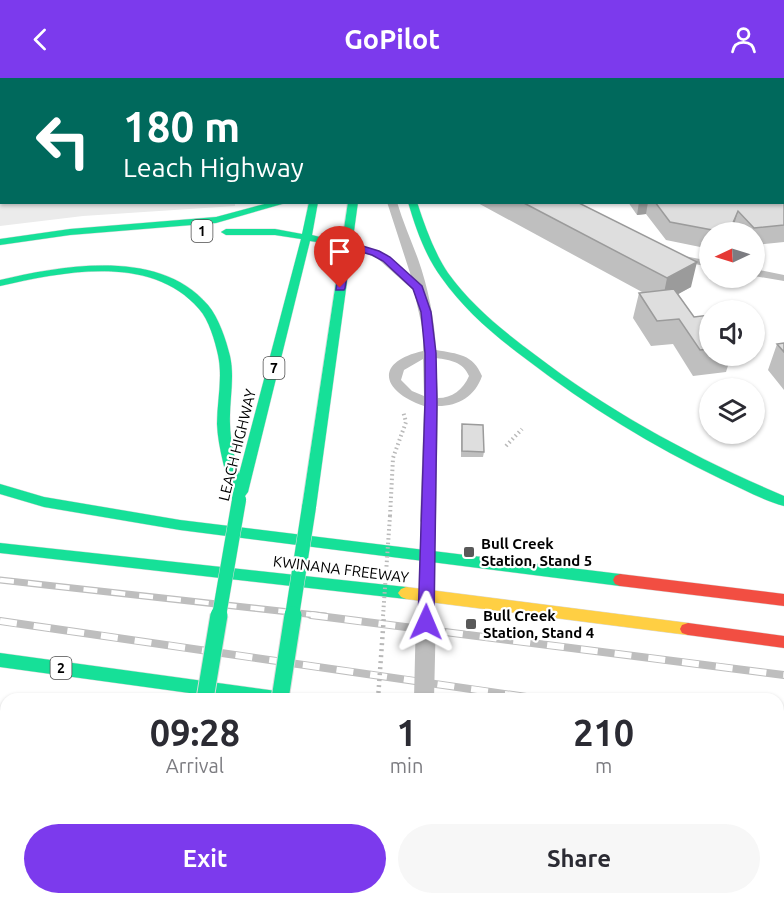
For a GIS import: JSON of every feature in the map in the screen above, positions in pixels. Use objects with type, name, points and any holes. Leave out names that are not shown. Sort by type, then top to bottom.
[{"type":"highway","points":[[97,230],[216,220],[277,204]]},
{"type":"highway","name":"LEACH HIGHWAY","points":[[206,693],[239,500],[315,204]]},
{"type":"highway","points":[[283,693],[353,204]]},
{"type":"highway","points":[[413,204],[430,251],[450,282],[473,310],[552,375],[633,427],[753,489],[784,501]]},
{"type":"highway","name":"1","points":[[0,242],[97,230],[261,231],[346,244]]},
{"type":"highway","points":[[0,283],[44,272],[79,268],[115,268],[147,274],[181,288],[206,307],[224,357],[227,388],[225,432],[239,500]]},
{"type":"highway","points":[[0,489],[45,502],[180,525],[784,600]]},
{"type":"highway","name":"KWINANA FREEWAY","points":[[0,548],[132,561],[536,609],[784,642]]},
{"type":"highway","name":"2","points":[[0,660],[240,693]]},
{"type":"highway","points":[[121,676],[196,693]]},
{"type":"lane","points":[[393,204],[400,231],[413,260],[418,288],[426,312],[430,353],[431,402],[424,693]]},
{"type":"lane","points":[[346,244],[381,256],[418,288]]},
{"type":"lane","points":[[660,250],[670,256],[699,262]]},
{"type":"lane","points":[[765,274],[784,278]]},
{"type":"lane","points":[[430,353],[450,355],[466,362],[473,369],[476,377],[474,386],[468,393],[458,398],[431,402],[407,394],[395,380],[400,364],[418,354],[430,353]]},
{"type":"path","points":[[506,446],[522,429]]},
{"type":"path","points":[[378,693],[390,516]]},
{"type":"shaded area","points":[[0,204],[235,204],[235,206],[83,216],[0,226]]},
{"type":"building","points":[[526,204],[581,204],[697,262],[667,278]]},
{"type":"building","points":[[656,204],[784,204],[784,225],[765,227],[765,222],[748,222],[738,211],[733,222],[699,222],[699,227],[670,222]]},
{"type":"building","points":[[674,289],[694,317],[699,316],[699,349],[679,319],[657,321],[639,293]]},
{"type":"building","points":[[784,343],[784,352],[777,344]]},
{"type":"building","points":[[462,424],[483,425],[484,452],[462,451]]},
{"type":"railway","points":[[0,580],[325,616]]},
{"type":"railway","points":[[311,615],[784,675]]},
{"type":"railway","points":[[0,621],[498,693]]},
{"type":"traffic: fast","points":[[0,242],[70,232],[216,220],[277,204]]},
{"type":"traffic: fast","points":[[241,492],[297,279],[314,204]]},
{"type":"traffic: fast","points":[[309,507],[353,204]]},
{"type":"traffic: fast","points":[[413,204],[426,240],[445,276],[472,307],[513,344],[616,417],[715,471],[784,501]]},
{"type":"traffic: fast","points":[[226,232],[275,232],[330,241]]},
{"type":"traffic: fast","points":[[0,283],[51,272],[79,269],[106,268],[133,271],[158,277],[182,289],[203,306],[218,337],[226,366],[224,433],[239,500]]},
{"type":"traffic: fast","points":[[0,489],[44,502],[180,525],[620,580]]},
{"type":"traffic: fast","points":[[206,693],[239,500]]},
{"type":"traffic: fast","points":[[281,693],[309,507]]},
{"type":"traffic: fast","points":[[0,548],[406,593]]},
{"type":"traffic: fast","points":[[0,660],[240,693]]},
{"type":"traffic: slow","points":[[406,593],[688,629]]},
{"type":"traffic: jam","points":[[620,580],[784,600]]},
{"type":"traffic: jam","points":[[688,629],[784,642]]},
{"type":"place","name":"Bull Creek Station, Stand 5","points":[[469,552]]},
{"type":"place","name":"Bull Creek Station, Stand 4","points":[[471,624]]},
{"type":"route","points":[[340,288],[346,244],[376,253],[387,259],[418,288],[426,312],[429,332],[431,402],[426,622]]}]
